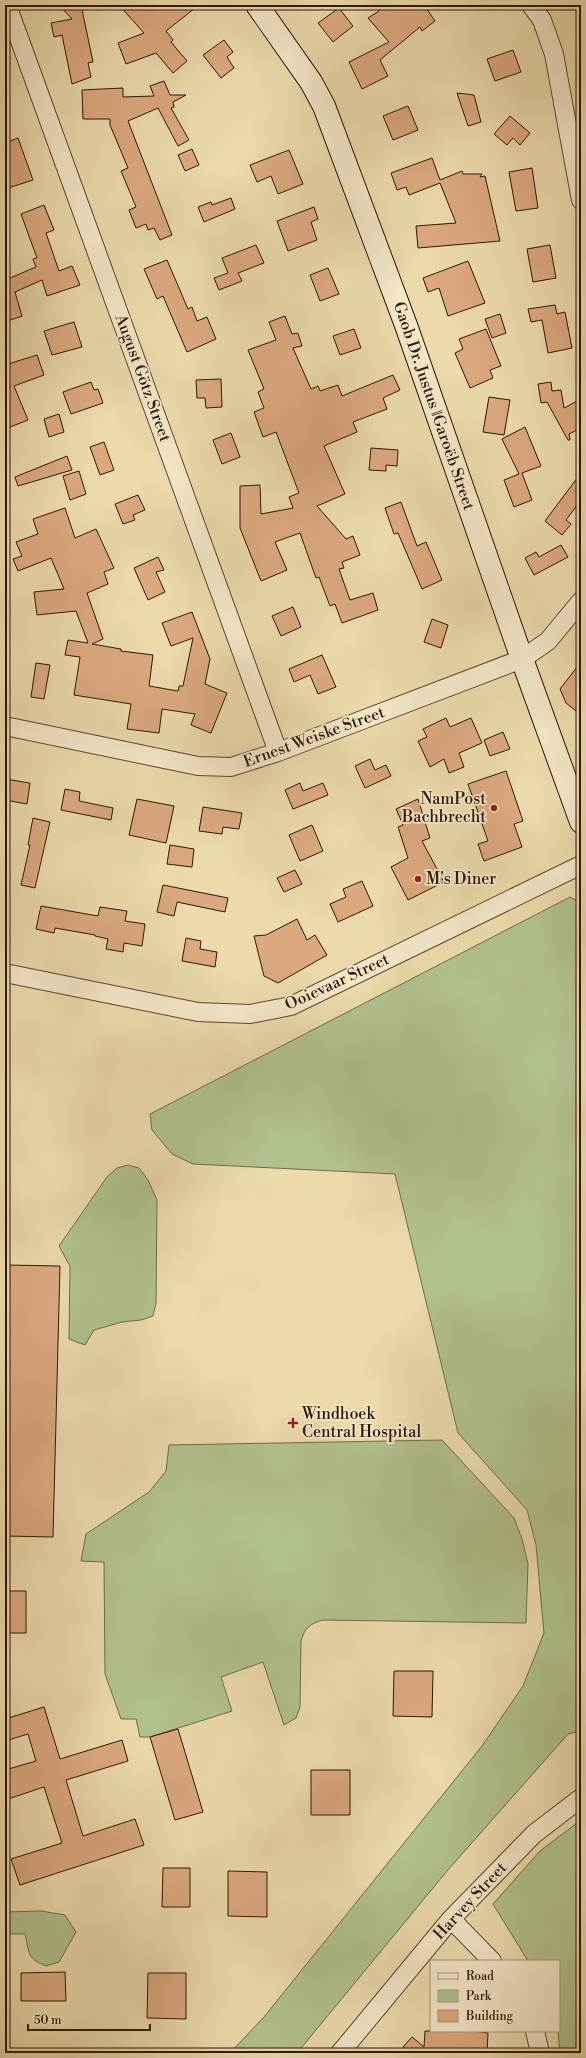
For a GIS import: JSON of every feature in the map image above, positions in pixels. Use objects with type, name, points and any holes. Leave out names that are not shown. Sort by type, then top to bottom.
[{"type":"street","name":"August Götz Street","points":[[7,5],[278,752]]},
{"type":"street","name":"Gaob Dr. Justus ǁGaroëb Street","points":[[257,5],[311,82],[324,106],[407,328],[522,659],[581,822]]},
{"type":"street","points":[[531,5],[544,23],[554,54],[581,200]]},
{"type":"street","name":"Ernest Weiske Street","points":[[5,726],[204,766],[231,767],[278,752],[522,659],[548,641],[581,602]]},
{"type":"street","name":"Ooievaar Street","points":[[5,973],[198,1012],[250,1014],[291,1006],[581,865]]},
{"type":"street","name":"Harvey Street","points":[[340,2053],[451,1919],[534,1834],[581,1798]]},
{"type":"street","points":[[451,1919],[491,1960]]},
{"type":"street","points":[[535,2032],[540,2053]]},
{"type":"green space","points":[[570,897],[581,903],[581,1731],[568,1734],[447,1871],[297,2053],[230,2053],[264,2017],[482,1746],[523,1686],[544,1633],[536,1545],[527,1510],[458,1433],[395,1174],[193,1164],[172,1154],[152,1130],[150,1114]]},
{"type":"green space","points":[[128,1165],[139,1168],[148,1180],[157,1200],[156,1303],[153,1316],[141,1320],[122,1322],[94,1330],[85,1345],[69,1339],[70,1266],[59,1246],[107,1177],[117,1168]]},
{"type":"green space","points":[[442,1440],[514,1518],[522,1539],[528,1564],[526,1623],[323,1620],[315,1623],[304,1632],[301,1641],[300,1707],[296,1718],[284,1725],[263,1662],[221,1677],[232,1711],[150,1737],[140,1737],[136,1719],[121,1719],[105,1674],[104,1562],[81,1561],[86,1534],[149,1492],[166,1471],[169,1445]]},
{"type":"green space","points":[[581,1820],[581,2053],[560,2053],[558,2032],[560,2032],[560,1960],[527,1960],[493,1904],[540,1851]]},
{"type":"green space","points":[[41,1911],[65,1915],[76,1932],[59,1962],[46,1966],[35,1960],[30,1954],[25,1934],[5,1934],[5,1912]]},
{"type":"building","points":[[59,5],[81,5],[93,62],[88,63],[91,77],[72,84],[62,35],[54,37],[51,23],[72,19]]},
{"type":"building","points":[[119,5],[199,5],[166,31],[173,40],[171,42],[187,61],[173,73],[156,53],[126,64],[118,43],[144,33]]},
{"type":"building","points":[[376,5],[424,5],[435,21],[422,31],[420,27],[380,60],[388,76],[362,89],[349,62],[389,42],[368,18],[379,11]]},
{"type":"building","points":[[339,8],[353,26],[333,42],[318,23]]},
{"type":"building","points":[[224,40],[233,52],[227,57],[234,68],[221,78],[203,55]]},
{"type":"building","points":[[513,50],[521,72],[495,81],[487,59]]},
{"type":"building","points":[[164,81],[170,95],[186,95],[173,102],[174,107],[171,108],[189,140],[178,146],[158,108],[128,121],[172,235],[160,240],[154,228],[148,230],[146,224],[136,228],[129,210],[136,207],[121,171],[128,168],[110,125],[110,119],[83,119],[82,90],[123,88],[123,97],[154,96],[150,86]]},
{"type":"building","points":[[457,93],[474,95],[481,122],[468,126]]},
{"type":"building","points":[[408,106],[418,130],[393,140],[383,116]]},
{"type":"building","points":[[510,116],[530,133],[520,145],[513,138],[507,145],[494,134]]},
{"type":"building","points":[[18,138],[33,180],[5,189],[5,143]]},
{"type":"building","points":[[192,149],[199,165],[185,171],[178,155]]},
{"type":"building","points":[[289,150],[303,184],[278,194],[271,176],[257,182],[250,165]]},
{"type":"building","points":[[432,158],[440,180],[462,171],[463,174],[482,174],[480,177],[485,176],[500,241],[418,248],[416,226],[456,223],[440,183],[409,195],[406,187],[397,190],[391,173]]},
{"type":"building","points":[[532,168],[538,208],[516,211],[509,172]]},
{"type":"building","points":[[231,198],[235,209],[204,222],[198,207],[211,202],[212,205]]},
{"type":"building","points":[[44,205],[54,230],[46,233],[59,271],[72,266],[80,285],[47,296],[42,280],[15,292],[22,316],[5,322],[5,271],[8,271],[10,278],[36,267],[33,259],[37,258],[21,214]]},
{"type":"building","points":[[314,207],[318,219],[311,222],[317,240],[288,251],[277,221]]},
{"type":"building","points":[[256,245],[264,263],[238,273],[242,281],[219,290],[214,278],[228,273],[222,258]]},
{"type":"building","points":[[550,245],[556,278],[533,282],[527,249]]},
{"type":"building","points":[[167,260],[188,309],[192,307],[197,321],[207,317],[216,339],[187,352],[163,296],[157,299],[144,269]]},
{"type":"building","points":[[468,261],[485,303],[448,316],[439,288],[428,292],[423,278]]},
{"type":"building","points":[[328,268],[339,294],[320,301],[310,275]]},
{"type":"building","points":[[555,305],[557,314],[565,312],[572,348],[548,353],[542,320],[531,322],[528,309]]},
{"type":"building","points":[[500,314],[506,333],[492,338],[485,319]]},
{"type":"building","points":[[285,316],[292,334],[298,333],[302,346],[293,348],[311,389],[318,386],[320,391],[338,385],[342,396],[393,375],[400,390],[383,398],[387,409],[353,422],[357,432],[324,446],[345,494],[317,506],[346,539],[353,536],[360,555],[342,562],[344,568],[339,569],[350,600],[373,593],[378,610],[342,623],[335,604],[330,606],[319,577],[316,578],[300,533],[275,542],[287,570],[261,581],[240,528],[240,486],[260,485],[261,514],[293,508],[289,497],[299,493],[276,432],[263,437],[254,412],[264,408],[258,392],[264,389],[248,350],[276,340],[269,322]]},
{"type":"building","points":[[74,322],[82,347],[52,355],[44,331]]},
{"type":"building","points":[[354,329],[361,348],[340,355],[333,336]]},
{"type":"building","points":[[486,329],[501,366],[490,370],[493,378],[470,388],[455,353],[463,349],[459,339]]},
{"type":"building","points":[[37,355],[44,375],[14,386],[28,420],[5,429],[5,365]]},
{"type":"building","points":[[221,379],[222,407],[206,408],[205,398],[197,398],[196,380]]},
{"type":"building","points":[[91,382],[94,390],[98,389],[103,403],[71,414],[63,392]]},
{"type":"building","points":[[551,382],[552,391],[561,390],[564,408],[581,399],[581,428],[569,434],[570,440],[568,440],[547,402],[541,403],[538,384]]},
{"type":"building","points":[[489,397],[510,400],[504,435],[483,432]]},
{"type":"building","points":[[59,414],[64,432],[49,437],[44,419]]},
{"type":"building","points":[[525,427],[541,466],[522,473],[532,500],[514,507],[504,480],[519,474],[502,439]]},
{"type":"building","points":[[231,433],[240,457],[222,464],[213,440]]},
{"type":"building","points":[[104,442],[114,470],[100,475],[90,447]]},
{"type":"building","points":[[371,448],[398,450],[397,466],[386,465],[386,471],[369,470]]},
{"type":"building","points":[[67,456],[72,470],[18,486],[15,477]]},
{"type":"building","points":[[79,471],[86,494],[70,500],[63,476]]},
{"type":"building","points":[[581,473],[581,500],[566,520],[571,524],[562,535],[545,521]]},
{"type":"building","points":[[138,495],[145,510],[133,515],[135,520],[123,524],[115,504]]},
{"type":"building","points":[[401,502],[417,546],[426,542],[442,580],[422,589],[398,533],[394,534],[385,508]]},
{"type":"building","points":[[65,508],[75,538],[96,529],[114,568],[104,572],[108,584],[87,593],[103,639],[92,644],[121,649],[121,651],[153,655],[149,686],[178,691],[179,686],[183,686],[193,638],[171,646],[162,623],[192,612],[210,659],[205,684],[227,693],[211,733],[191,725],[195,714],[162,709],[159,733],[127,729],[131,704],[74,695],[80,657],[65,655],[68,640],[88,643],[76,611],[37,615],[34,592],[64,589],[51,558],[18,571],[13,559],[22,556],[16,542],[38,534],[33,519]]},
{"type":"building","points":[[561,545],[568,557],[534,575],[525,558],[536,552],[539,557]]},
{"type":"building","points":[[158,557],[164,570],[156,572],[165,592],[148,600],[134,568]]},
{"type":"building","points":[[293,607],[301,627],[281,636],[272,616]]},
{"type":"building","points":[[432,619],[448,625],[441,648],[424,642]]},
{"type":"building","points":[[322,655],[336,687],[318,694],[310,675],[294,682],[289,669]]},
{"type":"building","points":[[581,662],[581,715],[566,703],[560,689]]},
{"type":"building","points":[[36,663],[50,665],[44,699],[31,697]]},
{"type":"building","points":[[446,718],[450,727],[471,718],[482,743],[459,753],[464,767],[449,773],[444,759],[430,767],[418,741],[427,737],[423,729]]},
{"type":"building","points":[[503,732],[510,749],[490,756],[484,740]]},
{"type":"building","points":[[370,759],[375,770],[386,765],[391,776],[365,788],[355,766]]},
{"type":"building","points":[[506,771],[523,821],[514,824],[522,847],[484,861],[478,844],[488,841],[468,784]]},
{"type":"building","points":[[5,779],[30,783],[27,804],[5,800]]},
{"type":"building","points":[[300,783],[303,791],[323,783],[328,795],[293,809],[285,790]]},
{"type":"building","points":[[65,789],[80,792],[79,801],[113,808],[111,820],[61,810]]},
{"type":"building","points":[[137,799],[174,806],[166,843],[129,835]]},
{"type":"building","points":[[418,799],[430,838],[422,841],[444,882],[408,900],[391,867],[408,858],[398,827],[403,825],[396,809]]},
{"type":"building","points":[[203,807],[242,813],[239,829],[223,827],[222,834],[199,831]]},
{"type":"building","points":[[33,818],[50,822],[35,888],[21,885],[30,845],[28,845]]},
{"type":"building","points":[[312,825],[323,851],[300,861],[289,835]]},
{"type":"building","points":[[170,845],[194,849],[192,867],[167,864]]},
{"type":"building","points":[[295,870],[302,884],[284,892],[277,878]]},
{"type":"building","points":[[362,881],[373,906],[338,922],[330,904],[346,897],[343,889]]},
{"type":"building","points":[[163,885],[228,898],[225,912],[177,902],[174,916],[157,912]]},
{"type":"building","points":[[41,906],[98,916],[100,907],[127,911],[125,921],[145,924],[142,946],[124,943],[123,952],[106,949],[108,939],[95,935],[55,928],[54,933],[36,929]]},
{"type":"building","points":[[297,919],[307,940],[315,935],[327,955],[278,983],[264,976],[254,936],[266,935]]},
{"type":"building","points":[[186,938],[201,941],[200,949],[217,952],[215,967],[182,961]]},
{"type":"building","points":[[5,1265],[60,1266],[53,1537],[5,1536]]},
{"type":"building","points":[[5,1591],[26,1591],[26,1633],[5,1633]]},
{"type":"building","points":[[394,1671],[433,1671],[432,1717],[393,1716]]},
{"type":"building","points":[[44,1707],[60,1759],[122,1740],[128,1761],[66,1780],[83,1836],[135,1819],[144,1845],[20,1885],[11,1859],[62,1843],[44,1787],[5,1800],[5,1770],[36,1761],[28,1734],[5,1741],[5,1719]]},
{"type":"building","points":[[178,1729],[203,1812],[175,1820],[150,1737]]},
{"type":"building","points":[[311,1770],[350,1770],[350,1815],[311,1815]]},
{"type":"building","points":[[163,1868],[190,1868],[190,1907],[162,1907]]},
{"type":"building","points":[[228,1871],[267,1872],[267,1917],[228,1916]]},
{"type":"building","points":[[65,1972],[66,2001],[21,2001],[21,1973]]},
{"type":"building","points":[[148,1973],[186,1973],[186,2019],[147,2018]]},
{"type":"building","points":[[425,2031],[488,2033],[487,2053],[410,2053],[403,2047],[412,2037],[424,2047]]},
{"type":"place","name":"NamPost Bachbrecht","points":[[494,808]]},
{"type":"place","name":"M's Diner","points":[[418,879]]},
{"type":"place","name":"Windhoek Central Hospital","points":[[293,1423]]}]
